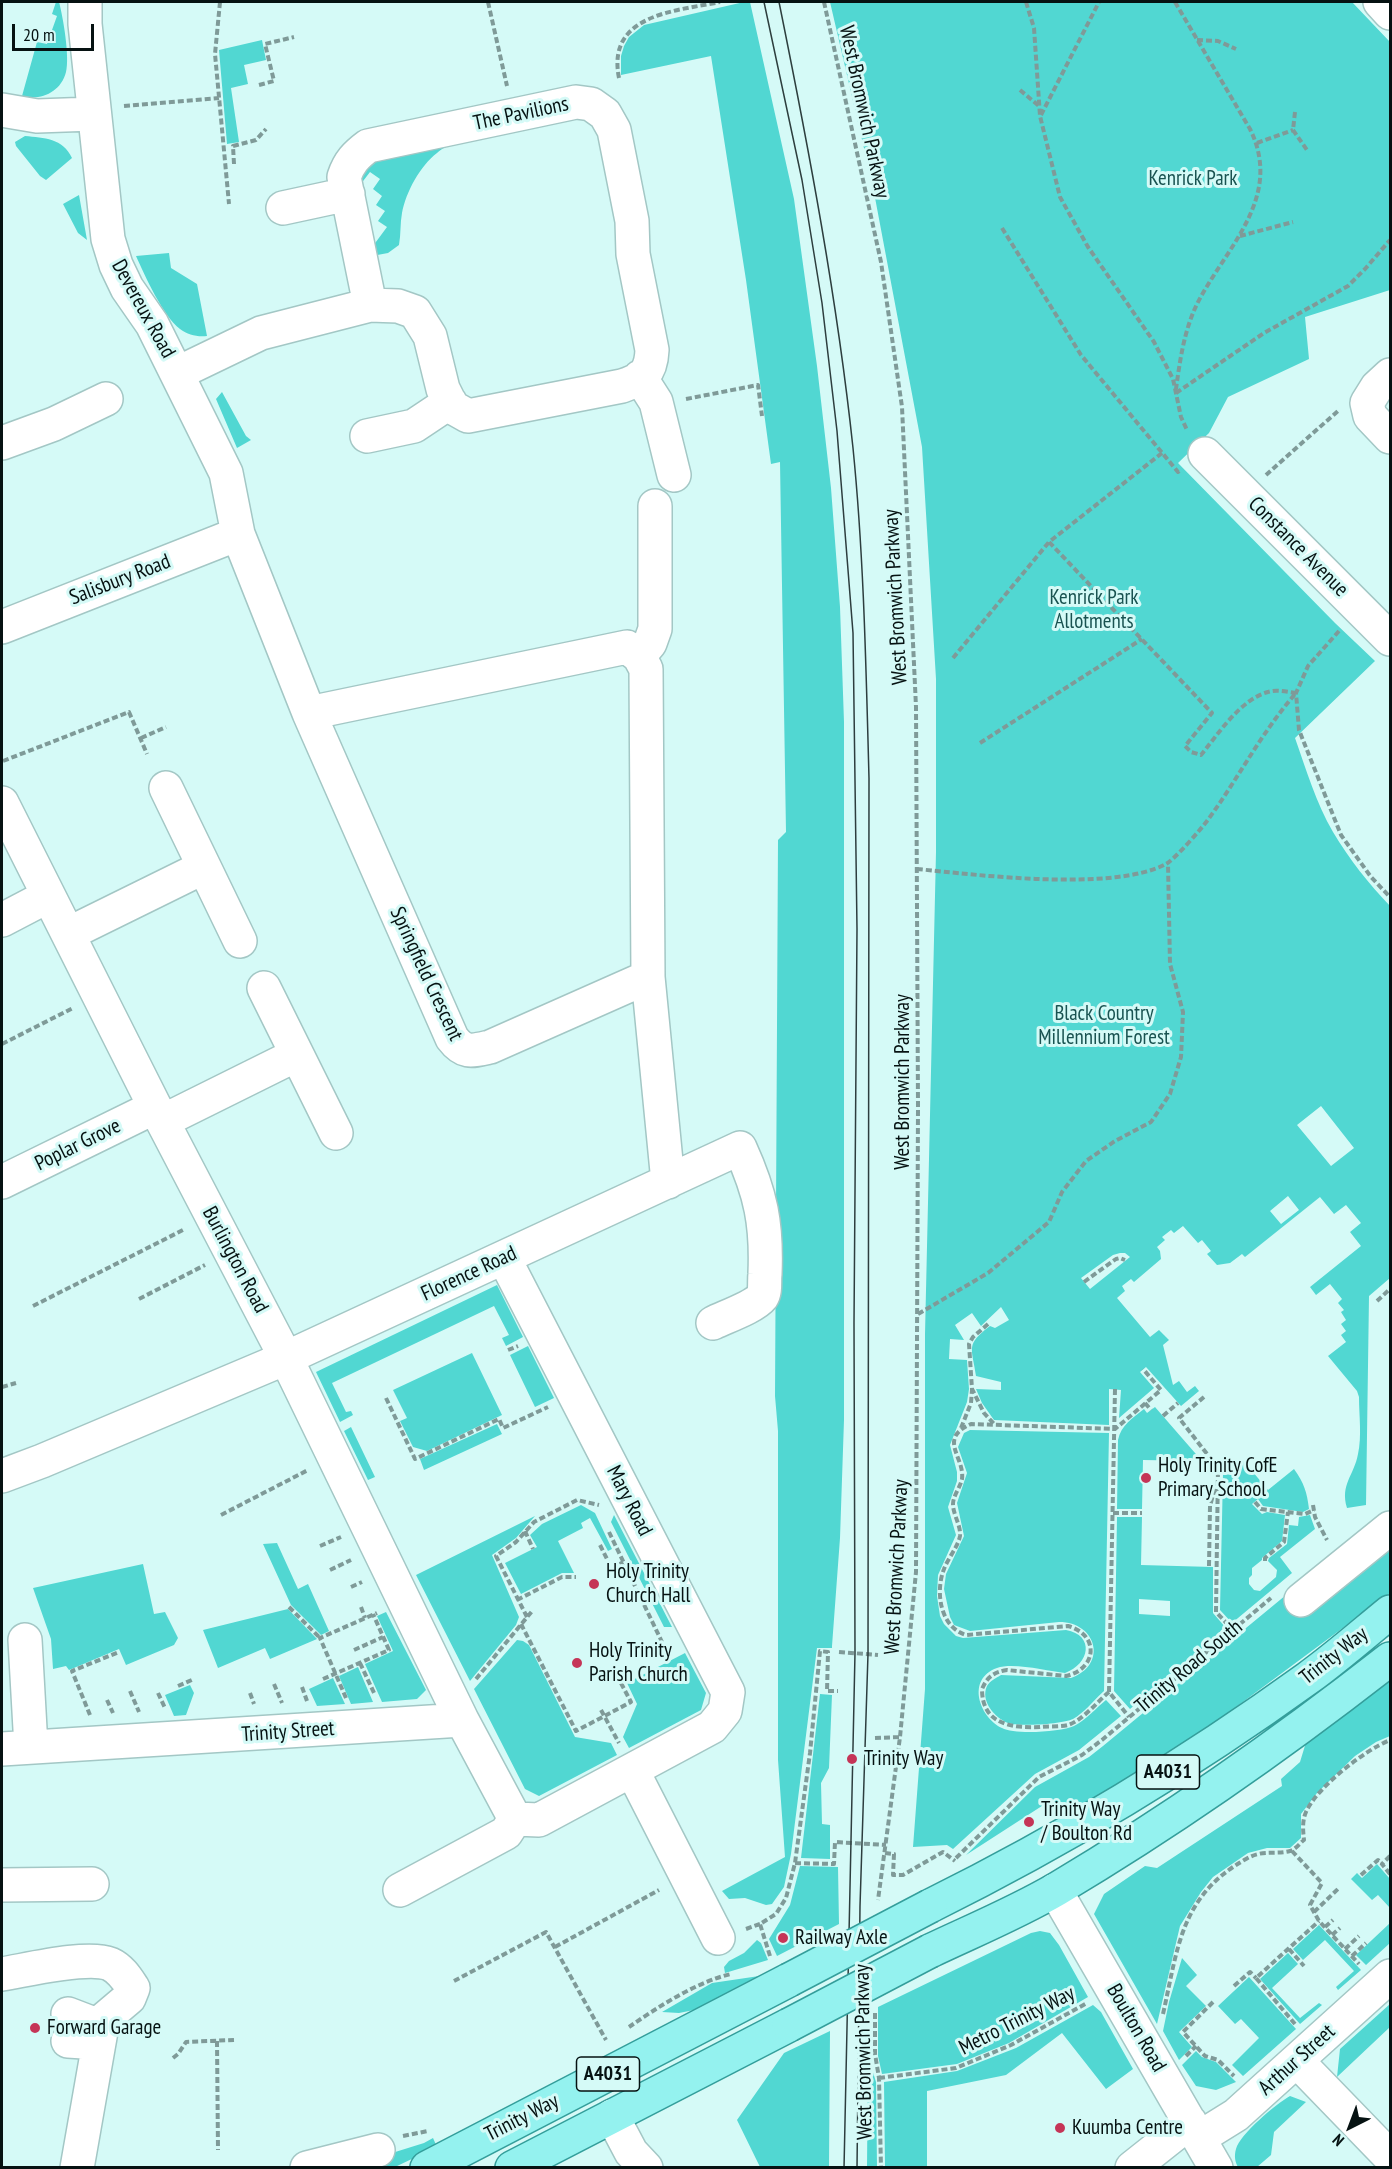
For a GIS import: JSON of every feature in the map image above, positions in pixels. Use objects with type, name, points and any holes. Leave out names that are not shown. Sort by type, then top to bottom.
[{"type":"main road","name":"Trinity Way","points":[[427,2168],[781,1972],[930,1906],[1023,1857],[1186,1762],[1310,1677],[1390,1612]]},
{"type":"main road","name":"Trinity Way","points":[[512,2168],[930,1951],[1055,1890],[1196,1800],[1332,1704],[1390,1659]]},
{"type":"street","name":"Devereux Road","points":[[85,2],[107,110],[108,239],[116,266],[127,288],[152,324],[226,472],[238,534]]},
{"type":"street","points":[[1380,2],[1390,13]]},
{"type":"street","name":"The Pavilions","points":[[370,305],[344,177],[349,164],[368,146],[576,102],[591,104],[605,114],[614,130],[632,221],[633,254],[652,350],[651,365],[640,377]]},
{"type":"street","points":[[2,110],[36,116],[107,110]]},
{"type":"street","points":[[284,208],[348,194]]},
{"type":"street","points":[[178,373],[261,333],[370,305],[398,306],[415,312],[430,336],[443,389],[452,407],[468,416],[622,386],[637,381],[640,377],[656,402],[674,475]]},
{"type":"street","points":[[1390,375],[1377,387],[1367,404],[1370,416],[1390,436]]},
{"type":"street","points":[[2,443],[54,424],[106,399]]},
{"type":"street","points":[[367,436],[414,426],[450,402]]},
{"type":"street","name":"Constance Avenue","points":[[1195,459],[1362,610],[1390,639]]},
{"type":"street","points":[[639,656],[650,643],[655,628],[655,506]]},
{"type":"street","name":"Salisbury Road","points":[[2,627],[238,534]]},
{"type":"street","name":"Springfield Crescent","points":[[238,534],[309,713],[452,1038],[458,1047],[471,1051],[489,1047],[648,977]]},
{"type":"street","points":[[309,713],[627,647],[639,656],[646,669],[648,977],[668,1182]]},
{"type":"street","points":[[166,788],[240,941]]},
{"type":"street","name":"Burlington Road","points":[[2,803],[159,1114],[286,1358],[462,1720]]},
{"type":"street","points":[[68,934],[204,867]]},
{"type":"street","points":[[2,920],[48,896]]},
{"type":"street","points":[[264,988],[336,1133]]},
{"type":"street","name":"Poplar Grove","points":[[2,1182],[296,1055]]},
{"type":"street","name":"Florence Road","points":[[2,1476],[286,1358],[741,1148],[755,1181],[762,1207],[766,1248],[764,1294],[758,1301],[713,1323]]},
{"type":"street","name":"Mary Road","points":[[504,1258],[728,1692],[725,1711],[712,1726],[632,1770]]},
{"type":"street","points":[[1290,1596],[1390,1528]]},
{"type":"street","points":[[16,1748],[26,1640]]},
{"type":"street","points":[[462,1720],[515,1819]]},
{"type":"street","name":"Trinity Street","points":[[16,1748],[462,1720]]},
{"type":"street","points":[[515,1819],[539,1820],[632,1770],[718,1938]]},
{"type":"street","points":[[400,1890],[506,1833],[515,1819]]},
{"type":"street","points":[[2,1886],[92,1884]]},
{"type":"street","name":"Boulton Road","points":[[1055,1890],[1216,2168]]},
{"type":"street","points":[[2,1974],[82,1962],[109,1964],[122,1972],[133,1988],[129,1998],[103,2020],[84,2031],[77,2168]]},
{"type":"street","name":"Arthur Street","points":[[1132,2168],[1195,2130],[1236,2115],[1297,2061],[1377,1972]]},
{"type":"street","points":[[1297,2061],[1390,2157]]},
{"type":"street","points":[[612,2116],[631,2162]]},
{"type":"street","points":[[307,2168],[378,2150]]},
{"type":"path","points":[[220,2],[215,54],[229,204]]},
{"type":"path","points":[[488,2],[508,90]]},
{"type":"path","points":[[619,78],[617,57],[626,34],[635,26],[659,15],[720,2]]},
{"type":"path","name":"West Bromwich Parkway","points":[[824,2],[881,262],[902,407],[916,707],[918,1314],[916,1572],[900,1737],[878,1905]]},
{"type":"path","points":[[1002,228],[1082,355],[1162,453],[1178,472],[1195,459],[1191,440],[1181,417],[1173,379],[1154,342],[1088,247],[1060,197],[1040,116],[1034,28],[1026,2]]},
{"type":"path","points":[[1040,116],[1099,2]]},
{"type":"path","points":[[1175,2],[1257,143],[1262,167],[1256,204],[1240,236],[1196,306],[1181,348],[1176,393]]},
{"type":"path","points":[[259,85],[274,81],[265,44],[294,37]]},
{"type":"path","points":[[1197,40],[1218,41],[1236,49]]},
{"type":"path","points":[[1020,90],[1039,106]]},
{"type":"path","points":[[107,110],[219,98]]},
{"type":"path","points":[[1295,112],[1293,130],[1307,150]]},
{"type":"path","points":[[234,164],[233,146],[256,141],[266,129]]},
{"type":"path","points":[[1257,143],[1293,130]]},
{"type":"path","points":[[1240,236],[1293,222]]},
{"type":"path","points":[[1176,393],[1264,333],[1348,286],[1390,240]]},
{"type":"path","points":[[677,401],[758,385],[762,416]]},
{"type":"path","points":[[1265,475],[1348,401],[1369,400]]},
{"type":"path","points":[[953,658],[1049,542],[1162,453]]},
{"type":"path","points":[[1049,542],[1212,713],[1185,746],[1191,752],[1201,755],[1232,717],[1252,700],[1269,691],[1296,693]]},
{"type":"path","points":[[917,869],[997,876],[1071,879],[1128,876],[1168,863],[1206,822],[1274,718],[1296,693],[1308,666],[1330,639],[1362,610]]},
{"type":"path","points":[[980,742],[1142,639]]},
{"type":"path","points":[[1296,693],[1299,730],[1341,835],[1371,878],[1390,897]]},
{"type":"path","points":[[3,761],[129,712],[147,754]]},
{"type":"path","points":[[141,738],[166,727]]},
{"type":"path","points":[[918,1314],[988,1272],[1049,1222],[1062,1192],[1086,1161],[1115,1141],[1151,1122],[1170,1094],[1181,1057],[1183,1012],[1170,964],[1168,863]]},
{"type":"path","points":[[2,1044],[77,1006]]},
{"type":"path","points":[[33,1305],[187,1228]]},
{"type":"path","points":[[1084,1282],[1116,1259],[1125,1260]]},
{"type":"path","points":[[139,1299],[213,1262]]},
{"type":"path","points":[[1377,1301],[1390,1290]]},
{"type":"path","points":[[988,1324],[973,1337],[969,1344],[971,1403],[953,1446],[962,1471],[962,1480],[953,1501],[960,1538],[943,1570],[940,1599],[946,1620],[958,1633],[966,1635],[1068,1626],[1077,1628],[1089,1641],[1091,1648],[1087,1664],[1075,1674],[1066,1676],[1007,1670],[990,1676],[982,1689],[984,1704],[996,1720],[1005,1725],[1015,1728],[1060,1726],[1076,1721],[1108,1692]]},
{"type":"path","points":[[960,1428],[970,1424],[1114,1429],[1161,1390],[1143,1369]]},
{"type":"path","points":[[2,1387],[16,1383]]},
{"type":"path","points":[[972,1389],[984,1413],[995,1425]]},
{"type":"path","points":[[1115,1389],[1108,1692],[1129,1717]]},
{"type":"path","points":[[1204,1397],[1179,1418],[1218,1468],[1216,1612],[1233,1630]]},
{"type":"path","points":[[386,1398],[415,1458],[499,1419],[503,1428],[553,1405]]},
{"type":"path","points":[[1145,1403],[1151,1410]]},
{"type":"path","points":[[1163,1416],[1178,1403]]},
{"type":"path","points":[[221,1515],[311,1469]]},
{"type":"path","points":[[1209,1566],[1210,1506],[1218,1479]]},
{"type":"path","points":[[527,1617],[496,1556],[516,1542],[534,1522],[577,1500],[606,1506]]},
{"type":"path","points":[[1255,1502],[1262,1509],[1305,1514],[1313,1508],[1319,1527],[1332,1547]]},
{"type":"path","points":[[595,1504],[600,1514]]},
{"type":"path","points":[[1265,1561],[1265,1558],[1284,1542],[1288,1512]]},
{"type":"path","points":[[1113,1513],[1142,1513]]},
{"type":"path","points":[[604,1524],[662,1642]]},
{"type":"path","points":[[525,1531],[532,1549]]},
{"type":"path","points":[[320,1546],[346,1534]]},
{"type":"path","points":[[600,1545],[612,1569],[624,1563]]},
{"type":"path","points":[[330,1570],[358,1557]]},
{"type":"path","points":[[518,1600],[562,1577],[576,1577]]},
{"type":"path","name":"Trinity Road South","points":[[947,1868],[1039,1777],[1082,1755],[1233,1630],[1290,1596]]},
{"type":"path","points":[[289,1607],[320,1638],[348,1704]]},
{"type":"path","points":[[361,1607],[365,1618]]},
{"type":"path","points":[[320,1638],[384,1609]]},
{"type":"path","points":[[476,1679],[533,1610]]},
{"type":"path","points":[[322,1679],[389,1650],[373,1614]]},
{"type":"path","points":[[521,1624],[576,1731],[631,1702],[613,1668]]},
{"type":"path","points":[[354,1650],[383,1637]]},
{"type":"path","points":[[781,1972],[760,1924],[776,1914],[786,1898],[795,1863],[810,1753],[820,1651],[828,1653],[826,1691],[838,1691]]},
{"type":"path","points":[[93,1721],[72,1671],[119,1652]]},
{"type":"path","points":[[839,1653],[878,1655]]},
{"type":"path","points":[[360,1662],[378,1702]]},
{"type":"path","points":[[178,1686],[194,1679]]},
{"type":"path","points":[[130,1691],[142,1718]]},
{"type":"path","points":[[601,1710],[613,1733]]},
{"type":"path","points":[[875,1738],[900,1737]]},
{"type":"path","points":[[1160,2024],[1183,1927],[1207,1888],[1221,1875],[1247,1858],[1265,1852],[1292,1851],[1304,1840],[1303,1825],[1306,1812],[1317,1797],[1350,1764],[1390,1740]]},
{"type":"path","points":[[795,1863],[834,1864],[835,1842],[886,1845]]},
{"type":"path","points":[[1292,1851],[1322,1883],[1310,1905],[1319,1921],[1352,1956],[1377,1972]]},
{"type":"path","points":[[885,1853],[894,1854],[893,1875],[903,1875],[943,1852],[953,1861]]},
{"type":"path","points":[[1382,1864],[1390,1856]]},
{"type":"path","points":[[1361,1875],[1378,1860],[1390,1874]]},
{"type":"path","points":[[1314,1912],[1339,1888]]},
{"type":"path","points":[[555,1947],[661,1889]]},
{"type":"path","points":[[1325,1927],[1333,1920]]},
{"type":"path","points":[[1256,1978],[1319,1921]]},
{"type":"path","points":[[1332,1935],[1340,1928]]},
{"type":"path","points":[[454,1981],[546,1932],[606,2040]]},
{"type":"path","points":[[1345,1949],[1359,1936]]},
{"type":"path","points":[[1352,1956],[1366,1943]]},
{"type":"path","points":[[1288,1948],[1304,1966]]},
{"type":"path","points":[[715,1971],[716,1978]]},
{"type":"path","points":[[1234,1986],[1250,1972],[1297,2025]]},
{"type":"path","name":"Metro Trinity Way","points":[[879,2078],[956,2068],[1011,2045],[1090,2001]]},
{"type":"path","points":[[1213,2002],[1182,2032],[1205,2056],[1218,2060],[1238,2081]]},
{"type":"path","name":"West Bromwich Parkway","points":[[875,2007],[881,2168]]},
{"type":"path","points":[[173,2058],[186,2042],[234,2040]]},
{"type":"path","points":[[217,2041],[218,2150]]},
{"type":"green space","points":[[56,2],[59,2],[66,37],[66,72],[55,90],[43,96],[22,96],[37,42],[47,44],[57,16],[52,14]]},
{"type":"green space","points":[[750,2],[794,199],[831,488],[840,607],[844,722],[844,1420],[840,1538],[832,1648],[817,1648],[791,1854],[784,1887],[772,1904],[766,1905],[745,1898],[729,1899],[722,1891],[785,1857],[778,1760],[778,1431],[775,1396],[778,840],[786,832],[780,462],[771,464],[746,280],[711,56],[621,75],[621,56],[624,46],[629,37],[644,25]]},
{"type":"green space","points":[[830,2],[1352,2],[1390,42],[1390,290],[1305,317],[1309,359],[1228,397],[1209,433],[1178,463],[1375,661],[1295,738],[1316,798],[1333,832],[1360,871],[1390,906],[1390,1278],[1369,1296],[1366,1505],[1347,1508],[1345,1500],[1346,1486],[1356,1462],[1359,1447],[1359,1397],[1357,1391],[1328,1356],[1346,1342],[1341,1335],[1346,1331],[1341,1324],[1346,1320],[1341,1312],[1344,1310],[1338,1303],[1342,1299],[1330,1284],[1316,1295],[1310,1287],[1361,1246],[1350,1232],[1361,1223],[1346,1205],[1334,1214],[1320,1197],[1245,1257],[1242,1254],[1230,1263],[1217,1265],[1207,1254],[1211,1251],[1202,1240],[1198,1243],[1183,1226],[1174,1233],[1171,1230],[1162,1237],[1165,1240],[1157,1247],[1161,1259],[1134,1282],[1131,1279],[1122,1286],[1125,1291],[1117,1298],[1150,1337],[1159,1330],[1169,1340],[1163,1345],[1173,1385],[1179,1381],[1187,1392],[1195,1386],[1199,1391],[1181,1406],[1146,1367],[1140,1372],[1154,1388],[1119,1418],[1121,1390],[1109,1389],[1109,1425],[994,1420],[982,1403],[976,1389],[1001,1390],[1001,1382],[976,1376],[972,1347],[982,1332],[990,1326],[995,1328],[1009,1320],[1001,1307],[981,1326],[972,1313],[955,1325],[964,1340],[950,1339],[949,1359],[967,1360],[969,1389],[967,1402],[950,1445],[957,1481],[948,1507],[956,1535],[938,1575],[937,1596],[940,1616],[944,1624],[956,1636],[963,1638],[1066,1630],[1075,1633],[1085,1643],[1086,1650],[1080,1663],[1065,1673],[1031,1667],[1004,1666],[987,1673],[981,1680],[979,1698],[987,1716],[1002,1728],[1027,1732],[1068,1728],[1083,1721],[1106,1700],[1121,1716],[1079,1750],[1035,1774],[953,1849],[947,1845],[913,1847],[925,1689],[925,1334],[936,852],[936,679],[922,447],[873,187]],"holes":[[[1321,1106],[1354,1148],[1331,1166],[1297,1125]],[[1288,1196],[1299,1210],[1281,1224],[1270,1211]],[[1125,1253],[1130,1257],[1090,1289],[1081,1278],[1113,1255]]]},
{"type":"green space","points":[[262,40],[266,60],[244,65],[248,84],[231,88],[239,142],[227,144],[219,50]]},
{"type":"green space","points":[[25,136],[52,140],[64,146],[72,158],[46,180],[40,176],[16,146],[15,142]]},
{"type":"green space","points":[[457,142],[431,158],[415,180],[402,213],[399,245],[388,253],[372,256],[370,250],[387,227],[378,221],[385,211],[376,205],[382,196],[373,189],[380,179],[370,172],[357,189],[357,177],[370,158]]},
{"type":"green space","points":[[79,195],[87,240],[78,233],[63,204]]},
{"type":"green space","points":[[169,253],[171,268],[197,284],[207,336],[189,334],[174,323],[155,295],[136,256]]},
{"type":"green space","points":[[222,392],[246,436],[251,440],[237,448],[216,399]]},
{"type":"green space","points":[[497,1285],[523,1337],[506,1346],[502,1338],[509,1335],[494,1306],[332,1383],[346,1412],[351,1411],[353,1415],[340,1422],[316,1372]]},
{"type":"green space","points":[[528,1346],[554,1398],[535,1407],[510,1355]]},
{"type":"green space","points":[[472,1353],[502,1415],[427,1451],[413,1447],[400,1421],[407,1418],[393,1390]]},
{"type":"green space","points":[[1155,1407],[1202,1461],[1143,1460],[1142,1509],[1117,1509],[1118,1440],[1128,1422],[1144,1409],[1147,1413]]},
{"type":"green space","points":[[497,1424],[502,1434],[424,1470],[420,1459]]},
{"type":"green space","points":[[351,1427],[375,1477],[368,1480],[344,1431]]},
{"type":"green space","points":[[970,1430],[1109,1433],[1104,1691],[1073,1719],[1041,1724],[1008,1723],[990,1708],[985,1692],[987,1686],[1001,1675],[1071,1678],[1083,1672],[1090,1664],[1093,1645],[1089,1636],[1082,1629],[1072,1624],[1059,1622],[970,1631],[954,1625],[950,1617],[944,1589],[946,1574],[964,1536],[957,1503],[967,1473],[958,1447],[964,1433]]},
{"type":"green space","points":[[1242,1459],[1268,1490],[1294,1469],[1304,1488],[1309,1509],[1303,1512],[1263,1506],[1258,1499],[1252,1504],[1262,1514],[1267,1512],[1285,1515],[1282,1541],[1252,1568],[1249,1584],[1254,1590],[1260,1591],[1276,1577],[1277,1570],[1268,1561],[1287,1544],[1289,1525],[1298,1526],[1299,1517],[1310,1515],[1315,1529],[1280,1557],[1292,1573],[1232,1623],[1220,1610],[1223,1474]]},
{"type":"green space","points":[[581,1505],[595,1513],[612,1549],[608,1551],[590,1518],[581,1523],[583,1528],[558,1541],[574,1573],[562,1573],[521,1594],[505,1563],[537,1547],[530,1535],[542,1524]]},
{"type":"green space","points":[[614,1515],[672,1627],[664,1627],[611,1522]]},
{"type":"green space","points":[[535,1516],[516,1538],[492,1555],[519,1617],[516,1625],[470,1681],[416,1575]]},
{"type":"green space","points":[[1117,1517],[1142,1517],[1141,1565],[1213,1567],[1213,1613],[1226,1628],[1130,1709],[1114,1691]],"holes":[[[1139,1599],[1170,1601],[1170,1616],[1139,1614]]]},
{"type":"green space","points":[[277,1543],[298,1589],[308,1584],[329,1631],[321,1635],[291,1605],[263,1544]]},
{"type":"green space","points":[[1390,1544],[1390,1593],[1228,1713],[1077,1810],[1051,1812],[1045,1804],[966,1855],[1035,1787],[1089,1757],[1286,1595]]},
{"type":"green space","points":[[143,1564],[154,1614],[165,1612],[178,1638],[174,1645],[126,1665],[119,1649],[69,1670],[66,1666],[53,1669],[51,1639],[33,1588]]},
{"type":"green space","points":[[288,1609],[317,1639],[270,1659],[265,1648],[218,1668],[203,1630]]},
{"type":"green space","points":[[386,1612],[426,1690],[417,1699],[382,1702],[365,1664],[393,1651],[377,1616]]},
{"type":"green space","points":[[517,1640],[529,1645],[575,1737],[611,1743],[617,1755],[539,1796],[525,1789],[474,1689]]},
{"type":"green space","points":[[685,1653],[706,1693],[701,1710],[629,1748],[623,1737],[637,1704],[627,1683]]},
{"type":"green space","points":[[358,1667],[373,1702],[351,1704],[339,1676]]},
{"type":"green space","points":[[1390,1676],[1390,1736],[1355,1756],[1317,1793],[1301,1814],[1301,1838],[1290,1848],[1267,1848],[1248,1853],[1213,1877],[1201,1892],[1180,1926],[1157,2024],[1094,1914],[1104,1894],[1145,1866],[1157,1868],[1282,1786],[1281,1779],[1300,1762],[1307,1739]]},
{"type":"green space","points":[[333,1678],[345,1704],[317,1706],[309,1689]]},
{"type":"green space","points":[[190,1685],[194,1693],[186,1715],[174,1716],[165,1695]]},
{"type":"green space","points":[[820,1694],[832,1695],[829,1768],[821,1783],[822,1824],[830,1825],[830,1859],[801,1858]]},
{"type":"green space","points":[[1377,1864],[1390,1879],[1390,1908],[1378,1895],[1372,1900],[1351,1879],[1357,1873],[1362,1878]]},
{"type":"green space","points":[[800,1866],[838,1867],[839,1924],[777,1956],[769,1939],[790,1905]]},
{"type":"green space","points":[[1390,1923],[1390,1943],[1366,1965],[1356,1955]]},
{"type":"green space","points":[[1319,1925],[1361,1970],[1338,1990],[1336,1987],[1354,1971],[1325,1940],[1303,1960],[1293,1949]]},
{"type":"green space","points":[[1040,1931],[1050,1933],[1059,1945],[1088,1997],[1009,2043],[957,2064],[882,2074],[878,2056],[878,2007],[1031,1933]]},
{"type":"green space","points":[[757,1940],[761,1943],[768,1960],[725,1973],[724,1967],[729,1961],[744,1953]]},
{"type":"green space","points":[[1288,1953],[1298,1964],[1272,1988],[1300,2018],[1319,2003],[1322,2005],[1300,2024],[1260,1979]]},
{"type":"green space","points":[[1182,1958],[1197,1975],[1186,1986],[1206,2006],[1179,2032],[1192,2047],[1179,2060],[1163,2031]]},
{"type":"green space","points":[[766,1975],[699,2009],[679,2013],[662,2012],[712,1983]]},
{"type":"green space","points":[[1249,1977],[1296,2029],[1243,2076],[1232,2065],[1259,2038],[1241,2019],[1235,2024],[1218,2006]]},
{"type":"green space","points":[[1390,2004],[1390,2027],[1337,2077],[1340,2049]]},
{"type":"green space","points":[[1093,2005],[1101,2012],[1133,2069],[1106,2089],[1062,2033],[1006,2075],[927,2091],[927,2167],[885,2167],[884,2082],[957,2071],[1016,2048]]},
{"type":"green space","points":[[830,2031],[829,2167],[760,2167],[737,2120],[784,2053]]},
{"type":"green space","points":[[1196,2051],[1202,2057],[1216,2062],[1236,2082],[1216,2090],[1196,2086],[1182,2065]]},
{"type":"green space","points":[[868,2056],[876,2082],[877,2167],[867,2167]]},
{"type":"green space","points":[[1290,2096],[1306,2102],[1274,2132],[1271,2155],[1257,2167],[1238,2167],[1235,2152],[1244,2136],[1268,2112]]},
{"type":"green space","points":[[433,2138],[437,2147],[395,2167],[344,2168],[424,2143]]},
{"type":"tram line","points":[[764,2],[802,180],[822,303],[837,431],[853,633],[857,929],[854,1323],[855,1653],[844,2168]]},
{"type":"tram line","points":[[779,2],[821,224],[839,336],[857,489],[866,654],[869,778],[868,1654],[860,1906],[857,2168]]},
{"type":"place","name":"Holy Trinity CofE Primary School","points":[[1146,1478]]},
{"type":"place","name":"Holy Trinity Church Hall","points":[[594,1584]]},
{"type":"place","name":"Holy Trinity Parish Church","points":[[577,1663]]},
{"type":"place","name":"Trinity Way","points":[[852,1759]]},
{"type":"place","name":"Trinity Way / Boulton Rd","points":[[1029,1822]]},
{"type":"place","name":"Railway Axle","points":[[783,1938]]},
{"type":"place","name":"Forward Garage","points":[[35,2028]]},
{"type":"place","name":"Kuumba Centre","points":[[1060,2128]]},
{"type":"park label","name":"Kenrick Park","points":[[1193,179]]},
{"type":"park label","name":"Kenrick Park Allotments","points":[[1094,610]]},
{"type":"park label","name":"Black Country Millennium Forest","points":[[1104,1026]]}]
